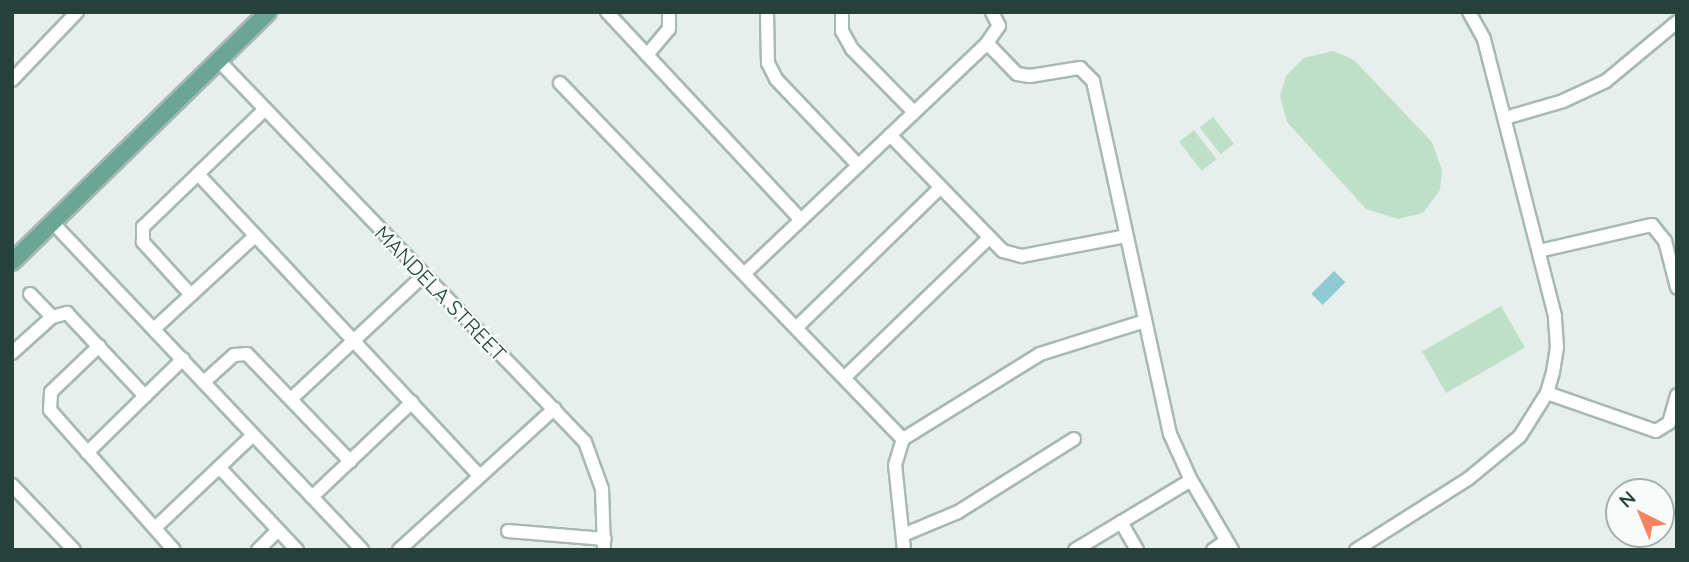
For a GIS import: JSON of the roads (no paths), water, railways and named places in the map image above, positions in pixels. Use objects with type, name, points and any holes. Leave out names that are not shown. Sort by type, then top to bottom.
[{"type":"main road","points":[[12,262],[221,63],[268,12]]},
{"type":"main road","points":[[248,36],[279,12]]},
{"type":"street","points":[[12,80],[76,12]]},
{"type":"street","points":[[607,12],[801,220]]},
{"type":"street","points":[[647,55],[669,29],[669,12]]},
{"type":"street","points":[[767,12],[768,63],[776,79],[858,165]]},
{"type":"street","points":[[842,12],[842,31],[852,49],[914,112]]},
{"type":"street","points":[[745,273],[987,43],[999,26],[992,12]]},
{"type":"street","points":[[1356,550],[1489,464],[1520,436],[1547,393],[1558,347],[1539,251],[1505,118],[1484,40],[1468,12]]},
{"type":"street","points":[[1505,118],[1563,101],[1606,81],[1676,25]]},
{"type":"street","points":[[987,43],[1017,74],[1030,76],[1080,68],[1088,71],[1170,434],[1191,480],[1229,545],[1213,550]]},
{"type":"street","name":"MANDELA STREET","points":[[221,63],[585,442],[597,465],[604,544]]},
{"type":"street","points":[[560,83],[903,439]]},
{"type":"street","points":[[191,295],[143,242],[141,231],[265,109]]},
{"type":"street","points":[[890,135],[988,239],[1003,251],[1022,256],[1126,236]]},
{"type":"street","points":[[198,174],[479,475]]},
{"type":"street","points":[[797,327],[940,188]]},
{"type":"street","points":[[53,223],[362,550]]},
{"type":"street","points":[[1539,251],[1652,225],[1665,241],[1677,287]]},
{"type":"street","points":[[155,328],[255,236]]},
{"type":"street","points":[[845,377],[988,239]]},
{"type":"street","points":[[291,399],[424,275]]},
{"type":"street","points":[[30,294],[52,317]]},
{"type":"street","points":[[12,353],[52,317],[67,313],[145,396]]},
{"type":"street","points":[[904,550],[895,465],[903,439],[1040,354],[1145,321]]},
{"type":"street","points":[[99,346],[54,389],[48,401],[52,415],[174,550]]},
{"type":"street","points":[[205,381],[243,352],[350,461]]},
{"type":"street","points":[[87,453],[183,359]]},
{"type":"street","points":[[1547,393],[1656,431],[1669,423],[1677,394]]},
{"type":"street","points":[[312,497],[412,402]]},
{"type":"street","points":[[399,550],[554,409]]},
{"type":"street","points":[[155,528],[253,435]]},
{"type":"street","points":[[903,535],[958,512],[1073,439]]},
{"type":"street","points":[[219,467],[297,550]]},
{"type":"street","points":[[1075,550],[1191,480]]},
{"type":"street","points":[[12,485],[74,550]]},
{"type":"street","points":[[1121,522],[1137,550]]},
{"type":"street","points":[[258,550],[278,530]]},
{"type":"street","points":[[508,531],[604,544]]},
{"type":"water","points":[[1334,271],[1345,282],[1323,305],[1311,294]]}]
